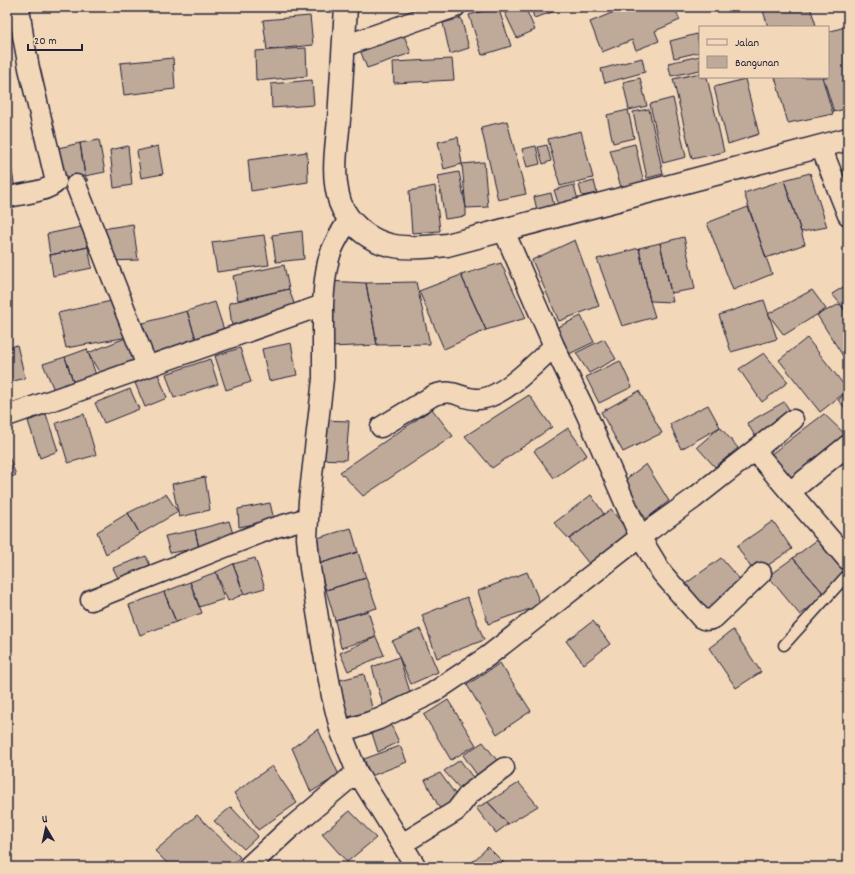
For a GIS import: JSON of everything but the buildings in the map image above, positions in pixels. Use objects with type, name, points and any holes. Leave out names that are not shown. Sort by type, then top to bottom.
[{"type":"street","points":[[7,197],[46,188],[56,182],[29,68],[19,7]]},
{"type":"street","points":[[346,7],[335,163],[338,195],[341,206],[350,220],[368,237],[386,245],[404,248],[447,245],[848,139]]},
{"type":"street","points":[[344,46],[455,7]]},
{"type":"street","points":[[821,147],[848,215]]},
{"type":"street","points":[[76,186],[147,366]]},
{"type":"street","points":[[350,220],[338,238],[330,254],[325,274],[323,305],[323,379],[308,518],[307,538],[310,568],[328,676],[341,732],[357,772],[416,867]]},
{"type":"street","points":[[504,231],[640,537],[662,573],[701,618],[705,620],[714,618],[761,573]]},
{"type":"street","points":[[7,416],[323,305]]},
{"type":"street","points":[[381,427],[434,396],[442,393],[453,392],[466,398],[476,400],[486,398],[515,381],[554,346]]},
{"type":"street","points":[[341,732],[387,715],[431,694],[452,680],[506,642],[640,537],[693,499],[793,420]]},
{"type":"street","points":[[790,492],[848,445]]},
{"type":"street","points":[[755,451],[848,560]]},
{"type":"street","points":[[91,600],[273,528],[308,518]]},
{"type":"street","points":[[402,844],[456,811],[469,794],[504,768]]},
{"type":"street","points":[[248,867],[288,830],[357,772]]},
{"type":"lane","points":[[784,645],[848,574]]}]
